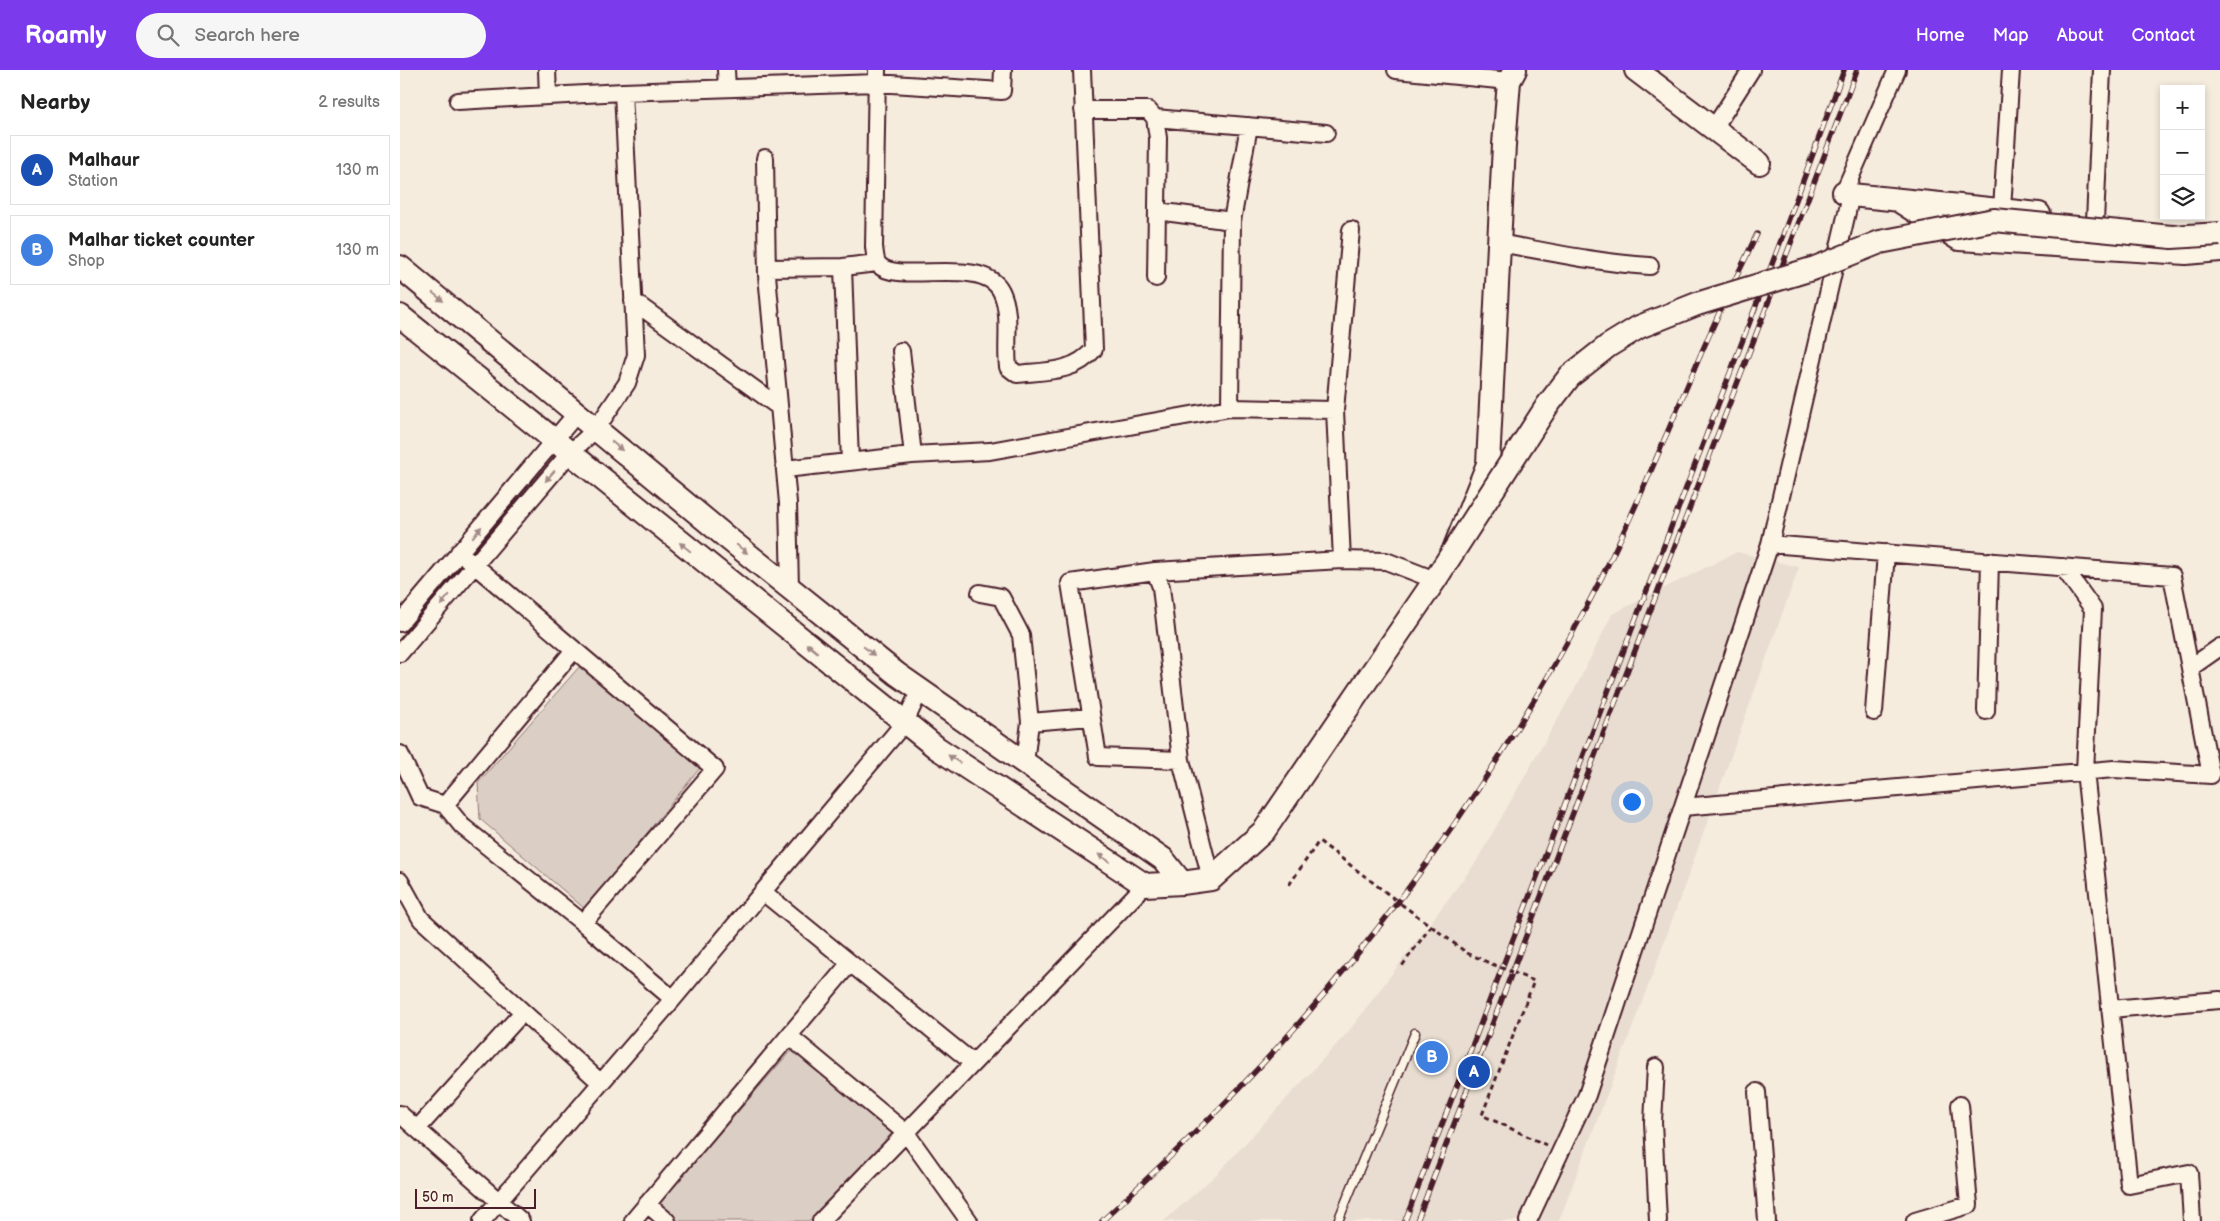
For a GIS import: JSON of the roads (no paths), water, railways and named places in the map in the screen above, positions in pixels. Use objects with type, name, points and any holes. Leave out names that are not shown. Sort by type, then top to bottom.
[{"type":"street","points":[[547,70],[548,96]]},
{"type":"street","points":[[726,70],[726,88]]},
{"type":"street","points":[[458,101],[726,88],[876,77],[1002,91],[1003,70]]},
{"type":"street","points":[[876,77],[874,247],[877,263],[884,269],[896,271],[967,272],[991,280],[1001,290],[1006,312],[1008,367],[1017,374],[1071,368],[1086,358],[1094,349],[1082,70]]},
{"type":"street","points":[[1396,70],[1512,75],[1499,243],[1488,464],[1453,552]]},
{"type":"street","points":[[1636,70],[1759,163]]},
{"type":"street","points":[[1714,128],[1752,70]]},
{"type":"street","points":[[1528,1221],[1587,1095],[1770,544],[1848,193],[1897,70]]},
{"type":"street","points":[[2002,209],[2011,70]]},
{"type":"street","points":[[2095,221],[2102,70]]},
{"type":"street","points":[[400,623],[459,552],[562,448],[596,429],[627,383],[636,355],[623,92]]},
{"type":"street","points":[[1083,110],[1148,110],[1155,118],[1158,138],[1156,278]]},
{"type":"street","points":[[1155,118],[1326,133]]},
{"type":"street","points":[[1230,408],[1232,221],[1249,126]]},
{"type":"street","points":[[765,158],[767,268],[788,503],[790,588]]},
{"type":"street","points":[[1848,193],[2002,209],[2164,229],[2220,224]]},
{"type":"street","points":[[1896,199],[1959,239],[2186,254],[2220,250]]},
{"type":"street","points":[[1157,211],[1232,221]]},
{"type":"street","points":[[400,316],[937,748],[1145,885],[1211,879],[1264,831],[1435,580],[1547,406],[1570,376],[1608,346],[1639,328],[1697,304],[1815,268],[1880,242],[1994,220],[2172,238],[2220,234]]},
{"type":"street","points":[[1342,560],[1335,410],[1351,230]]},
{"type":"street","points":[[1499,243],[1610,264],[1650,266]]},
{"type":"street","points":[[767,268],[843,268],[877,263]]},
{"type":"street","points":[[400,267],[897,674],[1163,859],[1182,883]]},
{"type":"street","points":[[843,268],[850,462]]},
{"type":"street","points":[[634,301],[779,407]]},
{"type":"street","points":[[901,351],[913,455]]},
{"type":"street","points":[[785,469],[913,455],[990,451],[1230,408],[1335,410]]},
{"type":"street","points":[[400,653],[474,565],[562,448],[577,413]]},
{"type":"street","points":[[1683,806],[2114,769],[2211,775],[2172,576],[1770,544]]},
{"type":"street","points":[[459,552],[715,769],[583,923]]},
{"type":"street","points":[[1874,712],[1886,553]]},
{"type":"street","points":[[1181,760],[1098,758],[1070,583],[1155,570],[1342,560],[1386,561],[1435,580]]},
{"type":"street","points":[[1986,712],[1990,561]]},
{"type":"street","points":[[2063,567],[2093,609],[2085,771],[2129,1185],[2189,1173],[2192,1221]]},
{"type":"street","points":[[1155,570],[1161,587],[1181,760],[1211,879]]},
{"type":"street","points":[[980,593],[1001,597],[1021,635],[1030,722],[1025,763]]},
{"type":"street","points":[[2190,668],[2220,647]]},
{"type":"street","points":[[445,805],[574,650]]},
{"type":"street","points":[[482,1221],[673,999],[905,722],[920,690]]},
{"type":"street","points":[[1030,722],[1091,716]]},
{"type":"street","points":[[985,780],[1006,750]]},
{"type":"street","points":[[400,754],[420,797],[445,805],[462,826],[583,923],[673,999]]},
{"type":"street","points":[[821,1221],[1145,885],[1163,859]]},
{"type":"street","points":[[400,881],[420,919],[601,1083]]},
{"type":"street","points":[[763,892],[973,1063]]},
{"type":"street","points":[[633,1221],[850,963]]},
{"type":"street","points":[[2110,1009],[2220,1000]]},
{"type":"street","points":[[417,1129],[523,1012]]},
{"type":"street","points":[[789,1036],[906,1133],[969,1221]]},
{"type":"street","points":[[1656,1067],[1653,1122],[1658,1221]]},
{"type":"street","points":[[1757,1092],[1767,1221]]},
{"type":"street","points":[[1915,1221],[1969,1205],[1960,1105]]},
{"type":"street","points":[[400,1114],[521,1221]]},
{"type":"street","points":[[1536,1203],[1538,1221]]},
{"type":"street","points":[[647,1204],[667,1221]]},
{"type":"lane","points":[[1338,1221],[1415,1033]]},
{"type":"railway","points":[[1405,1221],[1780,243],[1844,70]]},
{"type":"railway","points":[[1417,1221],[1857,70]]},
{"type":"railway","points":[[1102,1221],[1219,1109],[1285,1039],[1371,937],[1451,829],[1524,717],[1558,659],[1607,567],[1716,319],[1757,234]]},
{"type":"place","name":"Malhar ticket counter","points":[[1432,1057]]},
{"type":"place","name":"Malhaur","points":[[1474,1072]]}]
